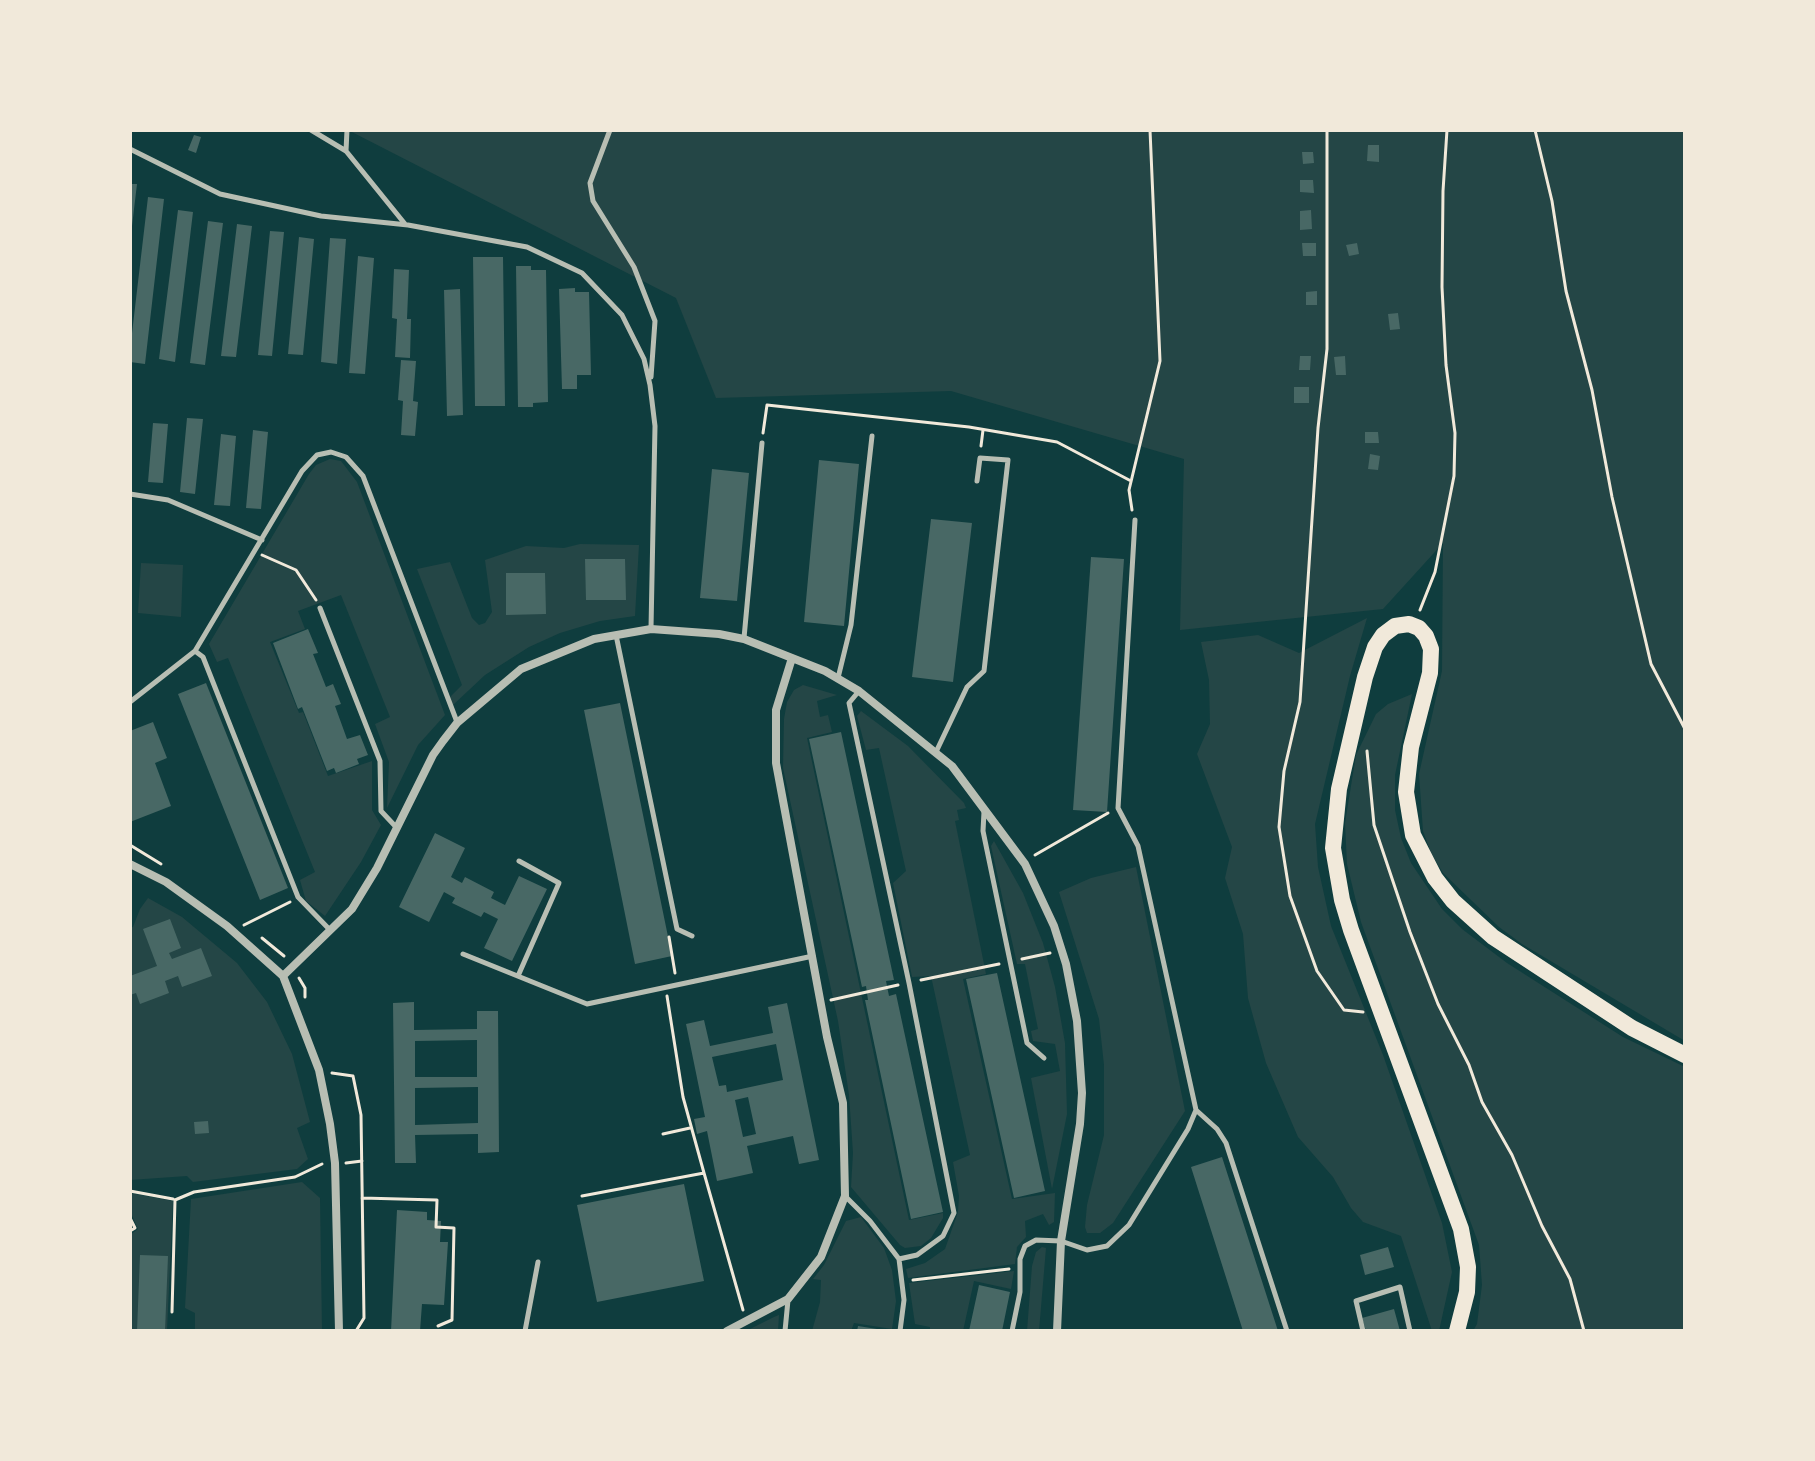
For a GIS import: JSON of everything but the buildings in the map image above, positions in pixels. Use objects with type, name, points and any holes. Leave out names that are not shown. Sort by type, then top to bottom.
[{"type":"main road","points":[[1457,1331],[1467,1292],[1468,1267],[1461,1229],[1342,900],[1335,868],[1333,827],[1355,715],[1375,647],[1383,635],[1395,626],[1414,625],[1426,636],[1432,660],[1411,747],[1406,792],[1413,835],[1435,878],[1453,901],[1493,937],[1632,1028],[1685,1055]]},
{"type":"street","points":[[283,976],[352,909],[377,868],[433,755],[457,723],[521,669],[594,639],[651,629],[744,639],[838,678],[859,691],[952,766],[1025,864],[1054,926],[1077,1021],[1082,1093],[1061,1241],[1057,1331]]},
{"type":"street","points":[[727,1331],[788,1299],[821,1257],[845,1196],[843,1103],[776,763],[776,710],[792,658]]},
{"type":"street","points":[[130,864],[166,882],[227,926],[283,976],[319,1070],[335,1163],[339,1331]]},
{"type":"lane","points":[[311,130],[346,151],[406,224]]},
{"type":"lane","points":[[346,151],[347,130]]},
{"type":"lane","points":[[610,130],[590,183],[593,201],[634,267],[655,321],[650,385]]},
{"type":"lane","points":[[130,149],[220,194],[321,216],[406,224],[527,247],[582,273],[622,315],[644,359],[650,385],[655,426],[651,629]]},
{"type":"lane","points":[[838,678],[851,625],[872,436]]},
{"type":"lane","points":[[744,639],[762,443]]},
{"type":"lane","points":[[130,702],[195,651],[302,471],[317,455],[331,452],[346,457],[363,476],[457,723]]},
{"type":"lane","points":[[936,752],[967,687],[984,671],[1008,460],[980,458],[977,481]]},
{"type":"lane","points":[[130,494],[168,500],[262,540]]},
{"type":"lane","points":[[1012,1331],[1020,1292],[1020,1259],[1025,1246],[1036,1240],[1061,1241],[1087,1250],[1107,1246],[1129,1225],[1188,1129],[1196,1110],[1138,846],[1118,808],[1135,520]]},
{"type":"lane","points":[[320,608],[380,761],[381,811],[396,827]]},
{"type":"lane","points":[[616,635],[677,929],[692,936]]},
{"type":"lane","points":[[195,651],[203,657],[298,897],[331,931]]},
{"type":"lane","points":[[859,691],[849,703],[954,1213],[943,1236],[917,1255],[899,1259]]},
{"type":"lane","points":[[984,807],[983,831],[1027,1043],[1044,1058]]},
{"type":"lane","points":[[518,976],[559,883],[519,861]]},
{"type":"lane","points":[[463,954],[587,1004],[814,956]]},
{"type":"lane","points":[[1196,1110],[1217,1129],[1226,1143],[1287,1331]]},
{"type":"lane","points":[[845,1196],[870,1221],[899,1259],[904,1300],[900,1331]]},
{"type":"lane","points":[[525,1331],[538,1262]]},
{"type":"lane","points":[[1363,1331],[1356,1301],[1400,1287],[1410,1331]]},
{"type":"lane","points":[[785,1331],[788,1299]]},
{"type":"path","points":[[1135,520],[1129,503],[1131,481],[1160,361],[1150,130]]},
{"type":"path","points":[[1327,130],[1327,349],[1318,428],[1300,702],[1284,771],[1279,827],[1290,896],[1317,971],[1344,1010],[1382,1014]]},
{"type":"path","points":[[1414,625],[1435,572],[1454,476],[1455,433],[1446,365],[1442,287],[1447,130]]},
{"type":"path","points":[[1535,130],[1552,201],[1566,291],[1592,390],[1612,497],[1651,664],[1685,729]]},
{"type":"path","points":[[762,443],[767,405],[983,430],[1057,442],[1131,481]]},
{"type":"path","points":[[980,458],[983,430]]},
{"type":"path","points":[[255,551],[296,570],[320,608]]},
{"type":"path","points":[[1366,746],[1374,825],[1410,932],[1438,1004],[1469,1065],[1482,1102],[1512,1155],[1542,1226],[1570,1279],[1584,1331]]},
{"type":"path","points":[[1038,853],[1099,818]]},
{"type":"path","points":[[130,845],[171,870]]},
{"type":"path","points":[[233,917],[245,926],[298,897]]},
{"type":"path","points":[[677,929],[669,936],[677,985]]},
{"type":"path","points":[[821,1001],[1062,951]]},
{"type":"path","points":[[666,987],[690,1128],[746,1321]]},
{"type":"path","points":[[663,1134],[690,1128]]},
{"type":"path","points":[[130,1191],[175,1200],[194,1192],[295,1177],[318,1164],[362,1161]]},
{"type":"path","points":[[582,1196],[704,1173]]},
{"type":"path","points":[[362,1198],[437,1200],[436,1227],[454,1228],[452,1320],[438,1326]]},
{"type":"path","points":[[172,1312],[175,1200]]},
{"type":"path","points":[[130,1218],[135,1228],[130,1231]]},
{"type":"path","points":[[900,1282],[1020,1267]]},
{"type":"shaded area","points":[[348,130],[1685,130],[1685,1041],[1522,944],[1499,927],[1443,873],[1431,853],[1423,831],[1419,774],[1442,671],[1443,543],[1383,609],[1180,630],[1184,459],[951,391],[716,398],[676,298]]},
{"type":"shaded area","points":[[330,459],[341,461],[357,482],[445,715],[418,745],[387,808],[389,762],[375,724],[390,717],[341,595],[298,611],[305,629],[270,642],[299,713],[303,712],[328,776],[372,761],[372,810],[381,825],[325,916],[306,901],[300,880],[315,872],[228,658],[217,662],[209,644],[309,474],[316,465]]},
{"type":"shaded area","points":[[580,544],[639,545],[635,616],[600,621],[560,633],[529,647],[485,675],[453,705],[450,697],[462,685],[417,569],[450,562],[472,618],[479,625],[485,623],[492,612],[485,560],[526,546],[564,548]]},
{"type":"shaded area","points":[[141,563],[183,565],[181,617],[138,613]]},
{"type":"shaded area","points":[[1367,618],[1315,824],[1318,867],[1331,926],[1383,1055],[1442,1223],[1452,1272],[1439,1331],[1432,1331],[1401,1236],[1363,1222],[1351,1208],[1333,1177],[1298,1137],[1266,1063],[1248,998],[1243,934],[1225,878],[1232,847],[1197,754],[1210,724],[1209,680],[1201,642],[1258,635],[1299,653]]},
{"type":"shaded area","points":[[803,685],[837,695],[817,701],[820,717],[828,715],[832,732],[807,738],[909,1220],[943,1213],[931,1238],[921,1246],[905,1248],[900,1245],[851,1187],[853,1153],[849,1095],[838,1021],[783,768],[787,702],[794,690]]},
{"type":"shaded area","points":[[1412,694],[1395,775],[1395,810],[1411,863],[1442,909],[1462,929],[1507,963],[1623,1037],[1685,1067],[1685,1331],[1473,1331],[1477,1324],[1482,1285],[1479,1245],[1361,922],[1347,864],[1345,823],[1356,755],[1376,714],[1388,704]]},
{"type":"shaded area","points":[[861,711],[908,746],[966,808],[957,810],[959,820],[955,821],[986,974],[963,979],[1012,1199],[1055,1193],[1054,1222],[1049,1225],[1043,1214],[1025,1221],[1026,1237],[1017,1247],[1015,1264],[908,1278],[906,1269],[925,1263],[945,1249],[958,1212],[959,1196],[953,1162],[970,1155],[931,976],[912,977],[893,883],[906,871],[879,748],[866,750],[857,716]]},
{"type":"shaded area","points":[[994,841],[1023,893],[1043,943],[1065,1043],[1067,1114],[1052,1189],[1031,1078],[1060,1071],[1055,1044],[1033,1041],[1031,1031],[1038,1029],[1025,964],[1017,964],[991,846]]},
{"type":"shaded area","points":[[1136,867],[1185,1111],[1113,1223],[1100,1233],[1087,1233],[1087,1205],[1104,1135],[1104,1065],[1099,1019],[1059,892],[1091,878]]},
{"type":"shaded area","points":[[148,898],[182,917],[237,963],[267,1002],[292,1054],[310,1122],[297,1128],[308,1159],[297,1169],[193,1182],[187,1176],[130,1180],[130,928]]},
{"type":"shaded area","points":[[302,1182],[320,1198],[322,1331],[195,1331],[195,1313],[185,1308],[191,1199]]},
{"type":"shaded area","points":[[130,1193],[173,1201],[167,1331],[130,1331],[130,1235],[138,1229],[130,1211]]},
{"type":"shaded area","points":[[861,1217],[884,1248],[892,1270],[896,1301],[892,1329],[854,1323],[851,1331],[812,1331],[820,1302],[821,1280],[813,1279],[824,1265],[846,1221]]},
{"type":"shaded area","points":[[1042,1247],[1046,1248],[1039,1331],[1027,1331],[1032,1266],[1036,1252]]},
{"type":"shaded area","points":[[1014,1271],[1011,1289],[974,1281],[963,1331],[930,1331],[930,1327],[915,1324],[909,1283]]},
{"type":"shaded area","points":[[779,1315],[778,1331],[746,1331],[774,1317]]}]
